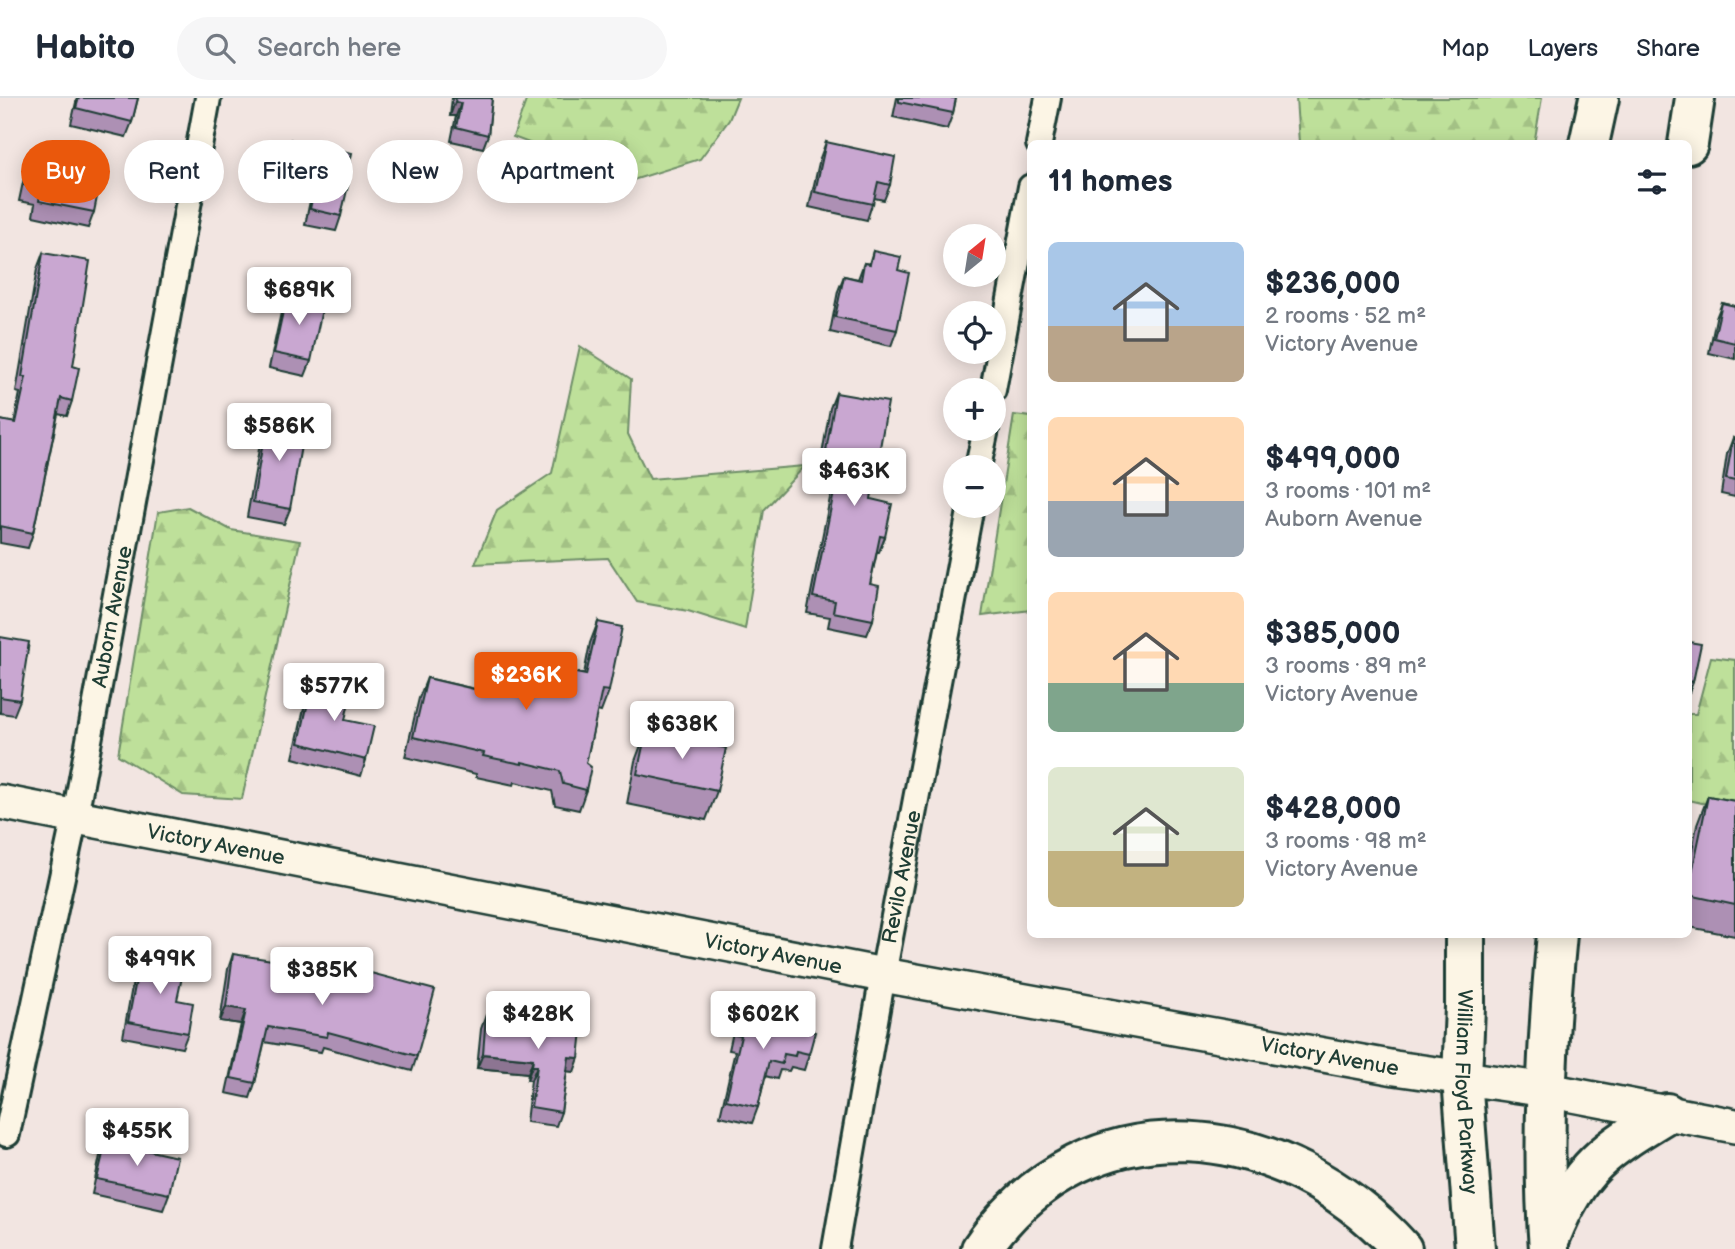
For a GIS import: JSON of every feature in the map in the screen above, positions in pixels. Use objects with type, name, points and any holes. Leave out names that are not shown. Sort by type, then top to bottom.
[{"type":"highway","points":[[1590,140],[1599,98]]},
{"type":"highway","points":[[1689,140],[1695,98]]},
{"type":"highway","name":"William Floyd Parkway","points":[[1465,938],[1462,1078],[1475,1249]]},
{"type":"highway","points":[[1549,1245],[1547,1090],[1549,1013],[1557,938]]},
{"type":"highway","points":[[1549,1245],[1568,1199],[1591,1166],[1616,1144],[1667,1113]]},
{"type":"highway","points":[[981,1249],[1006,1216],[1027,1195],[1077,1163],[1105,1151],[1138,1143],[1170,1141],[1234,1148],[1265,1156],[1298,1170],[1357,1207],[1402,1249]]},
{"type":"street","name":"Auborn Avenue","points":[[7,1133],[75,816],[208,98]]},
{"type":"street","points":[[1040,140],[1048,98]]},
{"type":"street","points":[[995,378],[1027,208]]},
{"type":"street","name":"Revilo Avenue","points":[[835,1249],[969,518]]},
{"type":"street","name":"Victory Avenue","points":[[0,803],[883,975],[1395,1068],[1547,1090],[1735,1126]]},
{"type":"green space","points":[[527,98],[738,98],[729,120],[700,159],[638,178],[638,140],[521,140],[513,137]]},
{"type":"green space","points":[[1296,98],[1542,98],[1535,140],[1299,140]]},
{"type":"green space","points":[[580,346],[631,379],[628,434],[650,479],[805,466],[764,510],[745,629],[688,611],[637,602],[608,558],[475,564],[497,510],[552,473]]},
{"type":"green space","points":[[1014,415],[1027,417],[1027,610],[982,616],[998,518],[1006,518],[1006,465]]},
{"type":"green space","points":[[188,507],[231,530],[300,541],[242,799],[183,795],[118,755],[158,512]]},
{"type":"green space","points":[[1711,657],[1735,660],[1735,811],[1692,801],[1692,714],[1696,714]]},
{"type":"building","points":[[79,98],[138,98],[132,122],[76,108]]},
{"type":"building","points":[[456,98],[492,98],[488,135],[456,127],[461,103],[455,102]]},
{"type":"building","points":[[899,98],[956,98],[953,113],[899,102]]},
{"type":"building","points":[[826,142],[895,157],[890,185],[878,182],[873,204],[815,192]]},
{"type":"building","points":[[49,203],[96,203],[94,212]]},
{"type":"building","points":[[311,203],[344,203],[341,216],[310,209]]},
{"type":"building","points":[[873,251],[901,257],[898,270],[909,273],[897,330],[835,317],[844,276],[861,280],[864,263],[870,264]]},
{"type":"building","points":[[43,253],[90,261],[73,366],[79,368],[72,401],[61,398],[33,533],[0,526],[0,420],[16,423],[26,377],[22,377]]},
{"type":"building","points":[[287,293],[324,300],[311,361],[274,353]]},
{"type":"building","points":[[1722,303],[1735,306],[1735,343],[1714,338]]},
{"type":"building","points":[[836,393],[888,402],[871,499],[892,504],[885,537],[880,536],[870,584],[879,586],[873,620],[833,612],[835,601],[813,597],[840,462],[829,461],[830,452],[826,451]]},
{"type":"building","points":[[267,417],[305,423],[290,509],[253,502]]},
{"type":"building","points":[[1733,438],[1735,439],[1735,481],[1726,479]]},
{"type":"building","points":[[598,622],[622,627],[609,691],[602,690],[586,763],[591,767],[586,790],[563,784],[560,771],[483,756],[484,753],[413,737],[427,678],[491,693],[498,657],[586,675]]},
{"type":"building","points":[[0,637],[29,642],[20,700],[0,697]]},
{"type":"building","points":[[1692,642],[1701,644],[1692,682]]},
{"type":"building","points":[[313,680],[352,688],[345,720],[374,726],[366,760],[299,743]]},
{"type":"building","points":[[646,732],[726,748],[717,791],[637,774]]},
{"type":"building","points":[[1708,796],[1735,801],[1735,905],[1692,896],[1692,873]]},
{"type":"building","points":[[233,954],[371,973],[435,990],[417,1056],[328,1032],[327,1037],[268,1027],[255,1083],[231,1078],[246,1010],[226,1007]]},
{"type":"building","points":[[141,955],[185,963],[177,1000],[193,1003],[188,1033],[128,1022]]},
{"type":"building","points":[[741,1008],[802,1021],[800,1029],[815,1032],[809,1054],[796,1051],[795,1056],[784,1054],[782,1064],[769,1061],[758,1107],[726,1100],[741,1036],[735,1035]]},
{"type":"building","points":[[486,1015],[536,1020],[537,1016],[583,1021],[579,1058],[569,1057],[561,1112],[531,1107],[537,1066],[532,1066],[533,1059],[483,1054]]},
{"type":"building","points":[[106,1141],[177,1157],[169,1194],[97,1179]]}]
